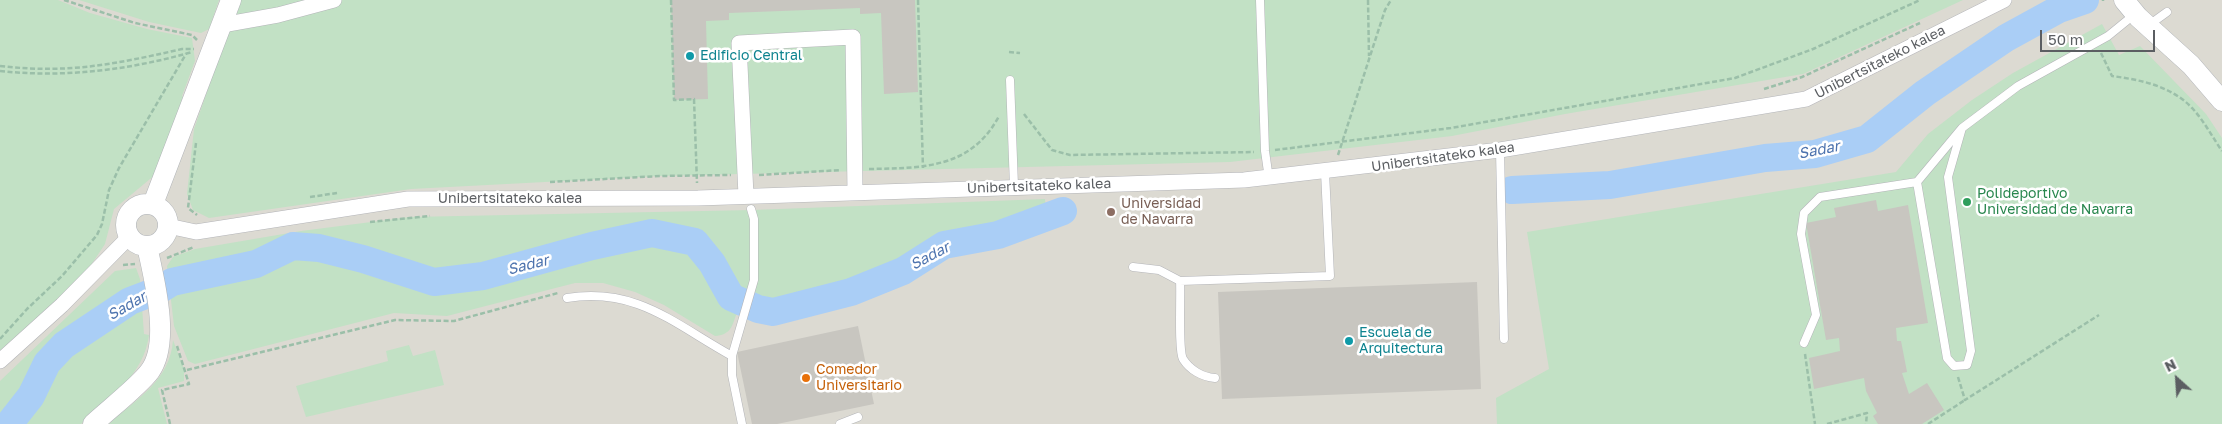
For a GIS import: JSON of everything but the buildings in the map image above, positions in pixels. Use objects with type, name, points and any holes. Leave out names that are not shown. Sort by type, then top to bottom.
[{"type":"main road","points":[[153,204],[231,0]]},
{"type":"main road","points":[[2133,10],[2191,65],[2222,101]]},
{"type":"main road","points":[[144,204],[153,204],[164,212],[168,226],[162,240],[147,246],[138,245],[129,238],[125,226],[130,212],[144,204]]},
{"type":"main road","points":[[93,424],[150,371],[158,352],[160,323],[159,270],[147,246]]},
{"type":"street","points":[[222,25],[278,15],[334,0]]},
{"type":"street","name":"Unibertsitateko kalea","points":[[168,226],[196,232],[408,199],[698,198],[749,202],[855,192],[1269,179],[1331,167],[1500,150],[1806,99],[2004,0]]},
{"type":"street","points":[[749,202],[745,176],[739,43],[854,37],[855,192]]},
{"type":"street","points":[[0,361],[62,306],[129,238]]},
{"type":"lane","points":[[1260,0],[1265,151],[1269,179]]},
{"type":"lane","points":[[1804,343],[1816,315],[1801,234],[1804,213],[1820,197],[1917,182],[1962,128],[2018,86],[2097,42],[2133,10],[2167,12]]},
{"type":"lane","points":[[1010,80],[1014,186]]},
{"type":"lane","points":[[1917,182],[1947,358],[1954,366],[1967,365],[1971,351],[1948,177],[1962,128]]},
{"type":"lane","points":[[1500,150],[1504,339]]},
{"type":"lane","points":[[1133,267],[1159,270],[1180,281],[1330,276],[1331,167]]},
{"type":"lane","points":[[742,424],[732,375],[732,356],[754,280],[754,219],[749,202]]},
{"type":"lane","points":[[1180,281],[1182,357],[1190,367],[1204,377],[1215,378]]},
{"type":"lane","points":[[567,294],[618,297],[630,300],[657,311],[732,356]]},
{"type":"lane","points":[[840,424],[858,417]]},
{"type":"path","points":[[64,0],[135,23],[192,35],[200,41]]},
{"type":"path","points":[[671,0],[674,100],[694,99],[698,198]]},
{"type":"path","points":[[918,0],[923,168]]},
{"type":"path","points":[[1368,0],[1369,59]]},
{"type":"path","points":[[1331,167],[1342,140],[1385,10],[1391,0]]},
{"type":"path","points":[[1011,91],[1029,123],[1045,144],[1060,154],[1070,156],[1265,151],[1451,128],[1735,78],[1813,49],[1920,0]]},
{"type":"path","name":"Unibertsitateko kalea","points":[[1755,92],[1802,77],[1926,20]]},
{"type":"path","points":[[2097,42],[2112,76],[2140,80],[2161,87],[2192,108],[2222,151]]},
{"type":"path","points":[[0,66],[31,69],[80,69],[104,66],[182,49],[196,49]]},
{"type":"path","points":[[1009,52],[1020,53]]},
{"type":"path","points":[[0,71],[28,74],[84,73],[186,54],[119,168],[109,190],[102,224],[97,235],[62,276],[27,309],[0,339]]},
{"type":"path","points":[[696,175],[745,176],[923,168],[962,155],[982,141],[995,124],[1011,91]]},
{"type":"path","points":[[197,136],[188,208],[199,216]]},
{"type":"path","name":"Unibertsitateko kalea","points":[[365,222],[438,215]]},
{"type":"path","points":[[159,270],[168,256],[202,246]]},
{"type":"path","points":[[187,370],[395,320],[454,321],[567,294]]},
{"type":"path","points":[[1928,424],[2099,315]]},
{"type":"path","points":[[1804,343],[1815,424]]},
{"type":"path","points":[[170,424],[162,390],[189,384],[187,370],[177,345]]},
{"type":"path","points":[[1954,366],[1965,400]]},
{"type":"path","points":[[1827,424],[1867,413],[1866,424]]},
{"type":"shaded area","name":"Universidad de Navarra","points":[[0,0],[2222,0],[2222,424],[0,424]]},
{"type":"green space","points":[[0,0],[58,0],[90,13],[147,29],[192,38],[195,61],[182,96],[187,99],[156,174],[114,209],[105,244],[89,268],[60,299],[0,353]]},
{"type":"green space","points":[[79,0],[219,0],[209,29],[201,33],[149,22]]},
{"type":"green space","points":[[239,0],[1963,0],[1803,74],[1565,114],[1452,136],[1230,162],[660,176],[411,189],[209,218],[193,210],[187,194],[194,129]]},
{"type":"green space","name":"Polideportivo Universidad de Navarra","points":[[2102,24],[2119,55],[2140,46],[2206,114],[2222,138],[2222,424],[1497,424],[1496,398],[1549,369],[1527,232],[1896,172],[1928,134],[1972,100],[2013,73]]},
{"type":"green space","points":[[1045,199],[1046,212],[1018,221],[955,229],[934,239],[900,262],[858,281],[771,302],[736,315],[732,327],[727,332],[715,336],[664,305],[635,292],[603,283],[575,283],[447,316],[394,313],[195,364],[188,361],[174,326],[167,266],[173,257],[195,249],[301,231],[410,217],[752,210]]},
{"type":"green space","points":[[136,268],[140,279],[144,334],[149,335],[146,349],[140,362],[124,385],[81,424],[0,424],[0,381],[115,271]]},
{"type":"green space","points":[[173,340],[184,369],[184,381],[158,388],[167,424],[109,424],[141,397],[159,378],[171,354]]},
{"type":"green space","points":[[409,345],[413,356],[435,350],[444,385],[306,417],[296,386],[388,361],[386,351]]},
{"type":"waterway","name":"Sadar","points":[[1512,190],[1610,185],[1765,158],[1815,154],[1867,139],[1925,93],[2006,38],[2059,9],[2085,0]]},
{"type":"waterway","name":"Sadar","points":[[9,424],[31,396],[47,363],[64,345],[130,301],[159,290],[172,282],[256,264],[293,246],[319,248],[363,259],[434,282],[483,276],[592,246],[652,233],[695,242],[712,263],[731,297],[758,309],[773,312],[851,292],[903,271],[944,245],[998,235],[1063,211]]},
{"type":"place","name":"Edificio Central","points":[[690,56]]},
{"type":"place","name":"Polideportivo Universidad de Navarra","points":[[1967,202]]},
{"type":"place","name":"Universidad de Navarra","points":[[1111,212]]},
{"type":"place","name":"Escuela de Arquitectura","points":[[1349,341]]},
{"type":"place","name":"Comedor Universitario","points":[[806,378]]}]
